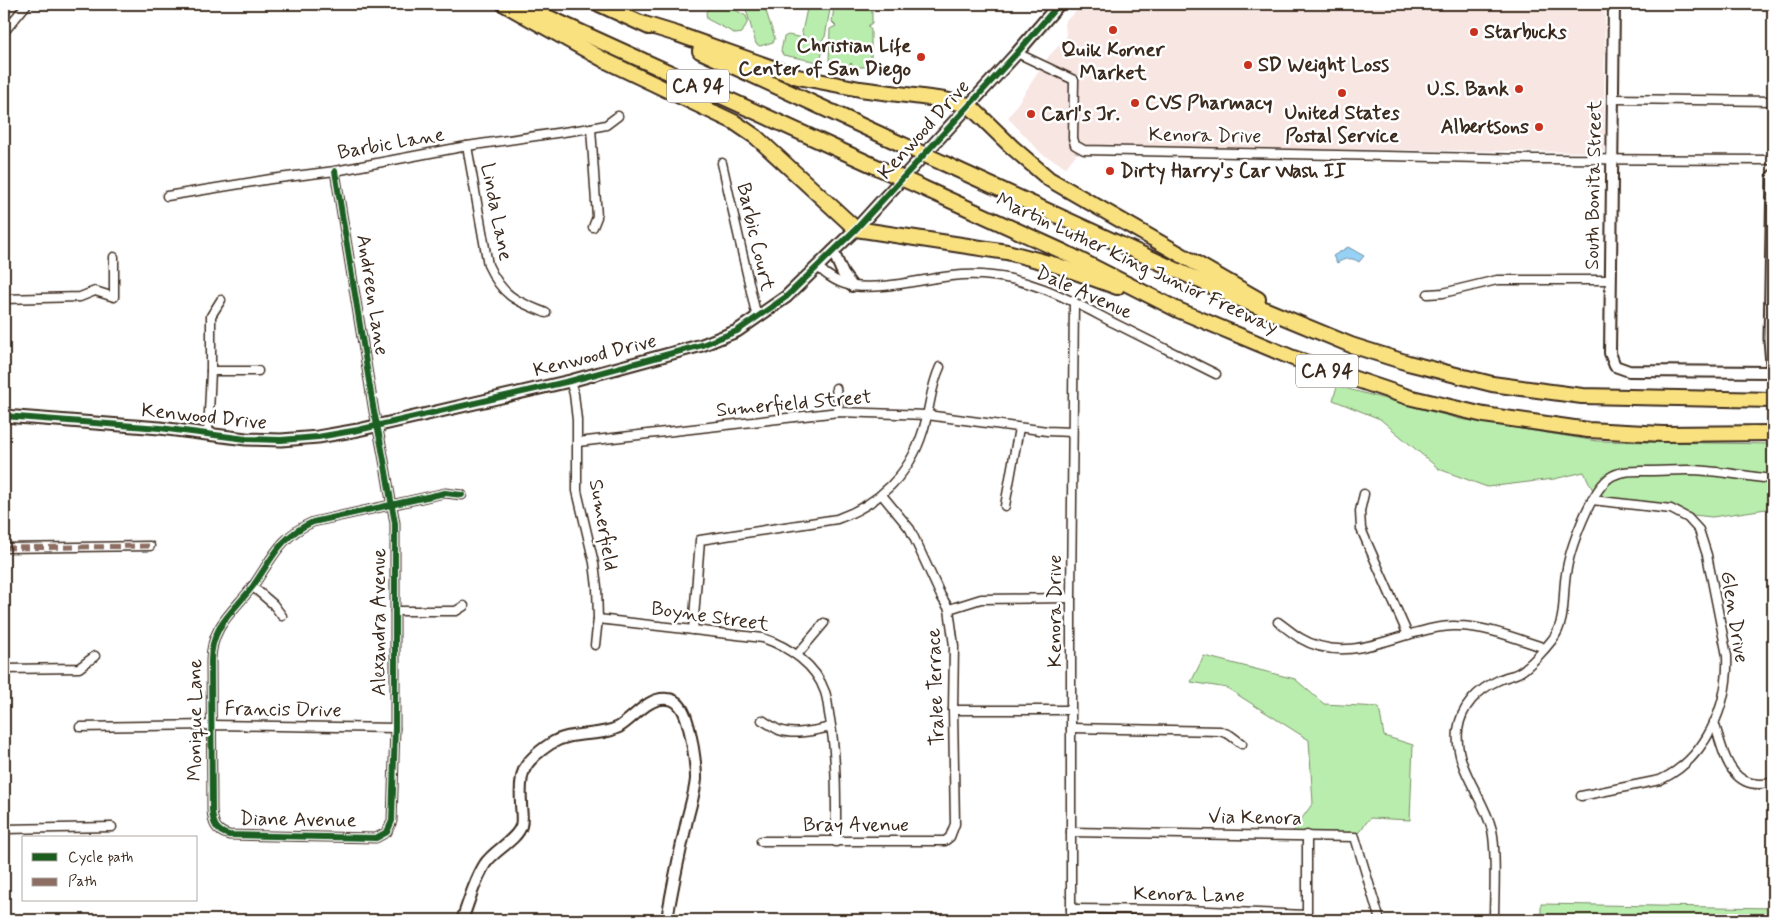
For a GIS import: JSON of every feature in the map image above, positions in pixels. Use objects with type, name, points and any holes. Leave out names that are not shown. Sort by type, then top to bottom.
[{"type":"highway","points":[[504,4],[606,61],[734,122],[756,137],[856,229],[1015,254],[1056,265],[1178,310]]},
{"type":"highway","name":"Martin Luther King Junior Freeway","points":[[518,4],[1064,252],[1178,310],[1329,372],[1408,397],[1484,415],[1588,430],[1663,434],[1770,433]]},
{"type":"highway","name":"Martin Luther King Junior Freeway","points":[[599,4],[1235,297],[1351,345],[1408,363],[1492,384],[1582,396],[1766,400]]},
{"type":"highway","points":[[641,24],[677,34],[798,77],[860,90],[945,100],[969,105],[1049,179],[1304,326]]},
{"type":"main road","points":[[1047,18],[1048,4]]},
{"type":"main road","name":"Kenwood Drive","points":[[4,416],[208,433],[246,439],[298,439],[338,434],[570,380],[702,345],[736,331],[786,296],[856,229],[1018,53],[1059,4]]},
{"type":"main road","points":[[1773,176],[1770,339],[1773,373]]},
{"type":"street","points":[[4,32],[26,4]]},
{"type":"street","name":"South Bonita Street","points":[[1614,4],[1614,158],[1610,353],[1616,366],[1629,371],[1773,373]]},
{"type":"street","name":"Kenora Drive","points":[[1018,53],[1074,80],[1073,138],[1076,145],[1084,150],[1535,159],[1614,158]]},
{"type":"street","points":[[1614,98],[1773,101]]},
{"type":"street","name":"Barbic Lane","points":[[167,196],[335,171],[467,146],[591,128],[606,125],[618,116]]},
{"type":"street","points":[[591,128],[597,217],[593,227]]},
{"type":"street","name":"Linda Lane","points":[[467,146],[488,265],[495,281],[514,300],[546,313]]},
{"type":"street","points":[[1614,158],[1773,160]]},
{"type":"street","name":"Barbic Court","points":[[722,163],[757,318]]},
{"type":"street","name":"Andreen Lane","points":[[335,171],[377,424]]},
{"type":"street","points":[[833,251],[843,274],[852,286]]},
{"type":"street","points":[[4,299],[80,297],[94,291],[114,297],[114,257]]},
{"type":"street","name":"Dale Avenue","points":[[817,266],[826,275],[852,286],[874,286],[961,275],[1000,277],[1039,286],[1216,374]]},
{"type":"street","points":[[1428,294],[1443,293],[1497,280],[1610,280]]},
{"type":"street","points":[[208,433],[211,316],[221,300]]},
{"type":"street","name":"Kenora Drive","points":[[1071,920],[1071,598],[1074,302]]},
{"type":"street","points":[[693,630],[700,540],[837,519],[865,507],[882,495],[898,480],[920,442],[934,380],[940,368]]},
{"type":"street","points":[[211,371],[258,371]]},
{"type":"street","name":"Sumerfield","points":[[570,380],[574,394],[578,442],[577,491],[594,563],[597,587],[598,619],[595,645]]},
{"type":"street","points":[[836,388],[839,412]]},
{"type":"street","name":"Sumerfield Street","points":[[578,442],[839,412],[927,415],[981,421],[1019,428],[1072,432]]},
{"type":"street","name":"Alexandra Avenue","points":[[377,424],[395,522],[395,728],[392,821]]},
{"type":"street","points":[[1005,506],[1019,428]]},
{"type":"street","points":[[1494,920],[1494,845],[1492,830],[1462,764],[1458,750],[1458,730],[1466,705],[1481,690],[1499,680],[1521,672],[1554,637],[1562,616],[1566,573],[1576,538],[1592,500],[1604,482],[1612,476],[1624,472],[1688,470],[1773,479]]},
{"type":"street","name":"Monique Lane","points":[[212,810],[211,654],[214,640],[225,618],[252,586],[277,549],[288,537],[312,522],[445,493],[462,495]]},
{"type":"street","points":[[1364,494],[1360,510],[1360,529],[1408,635]]},
{"type":"street","name":"Tralee Terrace","points":[[882,495],[910,529],[941,596],[949,608],[954,646],[955,824],[950,837]]},
{"type":"street","name":"Glen Drive","points":[[1581,796],[1660,780],[1672,775],[1689,760],[1706,737],[1714,722],[1725,691],[1727,672],[1727,656],[1707,555],[1699,530],[1688,518],[1670,509],[1592,500]]},
{"type":"street","points":[[4,548],[150,546]]},
{"type":"street","points":[[252,586],[273,604],[282,616]]},
{"type":"street","points":[[949,608],[981,599],[1071,598]]},
{"type":"street","points":[[395,611],[456,611],[464,606]]},
{"type":"street","name":"Boyne Street","points":[[598,619],[763,638],[781,645],[797,655],[810,668],[825,692],[836,770],[836,842]]},
{"type":"street","points":[[1278,622],[1307,641],[1323,647],[1342,650],[1361,649],[1424,630],[1456,626],[1490,631],[1545,648]]},
{"type":"street","points":[[797,655],[824,623]]},
{"type":"street","points":[[4,669],[79,668],[94,656]]},
{"type":"street","points":[[462,920],[476,881],[486,863],[494,852],[516,833],[521,825],[519,782],[523,770],[530,760],[560,738],[574,734],[610,731],[626,722],[644,707],[656,701],[666,699],[680,705],[686,715],[692,741],[696,780],[667,920]]},
{"type":"street","points":[[953,710],[1071,710]]},
{"type":"street","points":[[762,720],[786,731],[810,731],[831,728]]},
{"type":"street","points":[[1714,722],[1726,761],[1734,773],[1750,782],[1762,784],[1773,782]]},
{"type":"street","name":"Francis Drive","points":[[80,727],[211,725],[395,728]]},
{"type":"street","points":[[1071,728],[1220,731],[1230,735],[1242,744]]},
{"type":"street","name":"Diane Avenue","points":[[212,810],[212,822],[216,828],[222,833],[229,835],[376,838],[387,832],[392,821]]},
{"type":"street","points":[[4,829],[112,827]]},
{"type":"street","name":"Via Kenora","points":[[1071,832],[1355,836],[1379,917]]},
{"type":"street","name":"Kenora Lane","points":[[1071,909],[1184,910],[1307,915],[1307,835]]},
{"type":"street","name":"Bray Avenue","points":[[761,842],[944,841],[950,837]]},
{"type":"street","points":[[1184,910],[1189,920]]},
{"type":"shaded area","points":[[1085,4],[1605,4],[1604,152],[1082,147],[1066,167],[1042,154],[1008,118],[1049,56],[1066,38],[1065,21]]},
{"type":"green space","points":[[712,4],[725,4],[746,16],[748,21],[742,33],[736,34],[707,19],[706,12]]},
{"type":"green space","points":[[808,4],[831,4],[825,37],[821,41],[823,45],[821,59],[818,62],[783,55],[781,51],[784,37],[788,35],[804,38],[802,32]]},
{"type":"green space","points":[[838,4],[868,5],[872,9],[872,23],[868,26],[871,30],[871,63],[867,67],[855,67],[851,63],[848,66],[832,66],[829,61],[830,29],[836,26],[832,22],[834,7]]},
{"type":"green space","points":[[749,5],[764,5],[775,39],[773,42],[760,46],[756,44],[746,9]]},
{"type":"green space","points":[[1337,386],[1460,419],[1597,441],[1773,444],[1773,508],[1712,517],[1600,505],[1584,472],[1554,479],[1487,487],[1439,469],[1380,419],[1333,400]]},
{"type":"green space","points":[[1204,656],[1295,679],[1324,704],[1379,707],[1384,736],[1413,745],[1410,820],[1370,818],[1355,837],[1290,835],[1313,803],[1309,740],[1227,688],[1191,682]]},
{"type":"green space","points":[[1541,904],[1773,908],[1773,920],[1541,920]]},
{"type":"water","points":[[1348,247],[1364,256],[1359,262],[1354,259],[1348,259],[1337,263],[1333,256]]},
{"type":"marked path","points":[[4,548],[150,546]]},
{"type":"cycle path","points":[[4,416],[160,428],[246,439],[281,440],[318,437],[358,430],[570,381],[702,345],[737,331],[786,297],[856,229],[1017,53],[1059,4]]},
{"type":"cycle path","points":[[335,171],[374,412],[383,453],[385,467],[390,495],[392,509],[395,523],[395,728],[392,821],[387,832],[376,838],[229,835],[218,829],[214,823],[212,810],[211,661],[215,638],[225,620],[253,586],[285,541],[292,534],[313,522],[445,493],[462,495]]},
{"type":"place","name":"Quik Korner Market","points":[[1113,30]]},
{"type":"place","name":"Starbucks","points":[[1474,32]]},
{"type":"place","name":"Christian Life Center of San Diego","points":[[921,57]]},
{"type":"place","name":"SD Weight Loss","points":[[1248,65]]},
{"type":"place","name":"U.S. Bank","points":[[1519,89]]},
{"type":"place","name":"United States Postal Service","points":[[1342,93]]},
{"type":"place","name":"CVS Pharmacy","points":[[1135,103]]},
{"type":"place","name":"Carl's Jr.","points":[[1031,114]]},
{"type":"place","name":"Albertsons","points":[[1539,127]]},
{"type":"place","name":"Dirty Harry's Car Wash II","points":[[1110,171]]}]
